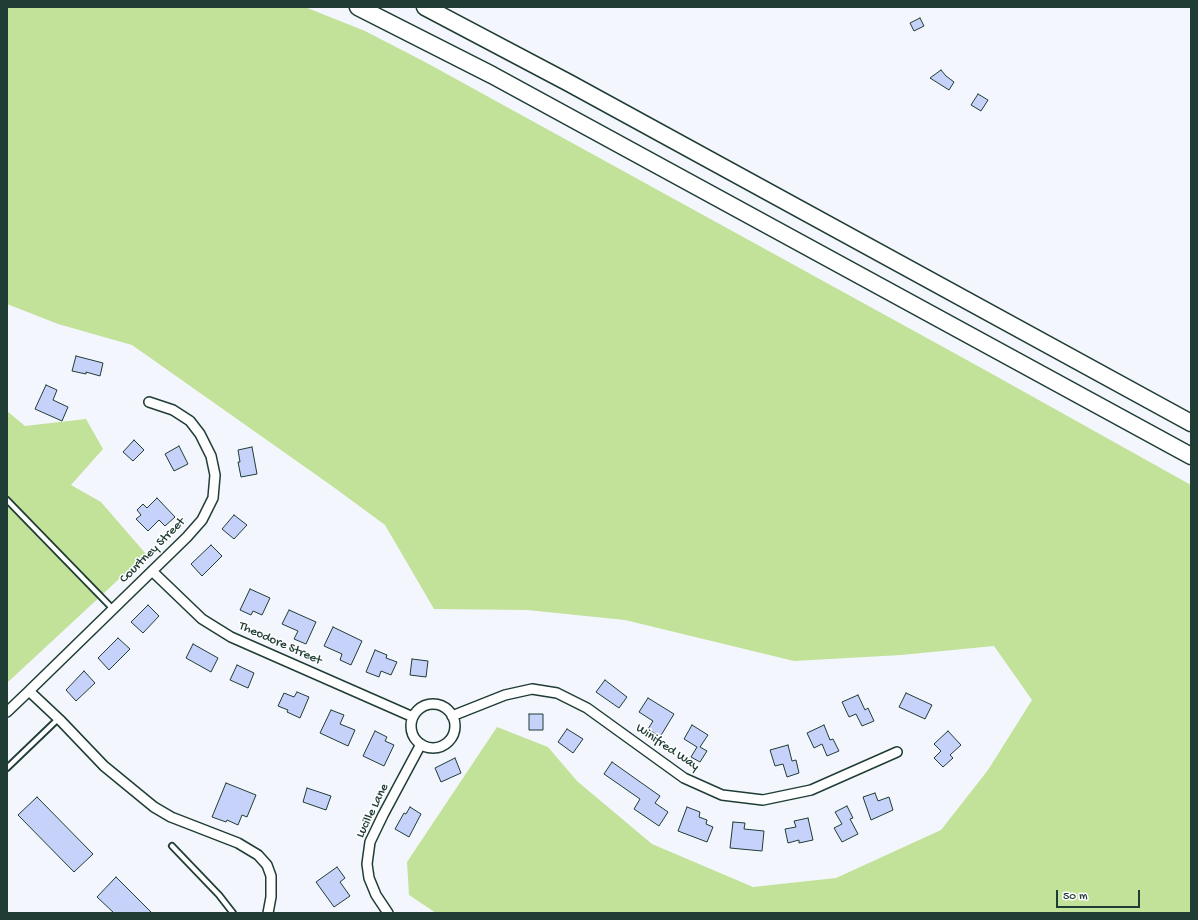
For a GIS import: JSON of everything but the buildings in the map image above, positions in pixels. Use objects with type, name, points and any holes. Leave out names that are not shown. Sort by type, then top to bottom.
[{"type":"highway","points":[[358,7],[492,75],[1191,456]]},
{"type":"highway","points":[[425,7],[575,86],[1191,422]]},
{"type":"street","name":"Courtney Street","points":[[7,712],[187,538],[202,520],[213,498],[215,475],[211,456],[200,434],[190,421],[173,410],[149,402]]},
{"type":"street","name":"Theodore Street","points":[[152,571],[202,618],[231,637],[413,717]]},
{"type":"street","name":"Winifred Way","points":[[452,716],[505,695],[532,689],[557,693],[587,708],[684,778],[722,795],[764,800],[811,790],[897,752]]},
{"type":"street","points":[[29,691],[104,766],[154,807],[171,817],[238,843],[258,855],[267,865],[271,876],[268,913]]},
{"type":"street","points":[[432,704],[444,707],[452,716],[454,721],[453,732],[447,742],[437,747],[426,747],[421,744],[417,741],[412,732],[411,727],[413,717],[421,708],[432,704]]},
{"type":"street","name":"Lucille Lane","points":[[388,913],[376,895],[369,878],[367,864],[370,842],[383,814],[421,744]]},
{"type":"lane","points":[[7,500],[113,609]]},
{"type":"lane","points":[[7,768],[58,719]]},
{"type":"lane","points":[[172,846],[219,895],[233,913]]},
{"type":"green space","points":[[7,7],[305,7],[365,31],[425,62],[1191,485],[1191,913],[436,913],[409,895],[407,862],[497,727],[548,747],[577,781],[652,844],[753,887],[836,878],[941,830],[988,770],[1032,700],[994,646],[901,655],[794,661],[625,620],[527,610],[434,609],[385,525],[332,486],[132,345],[58,324],[7,304]]},
{"type":"green space","points":[[7,411],[25,426],[86,419],[103,449],[71,485],[101,502],[146,554],[7,683]]}]
